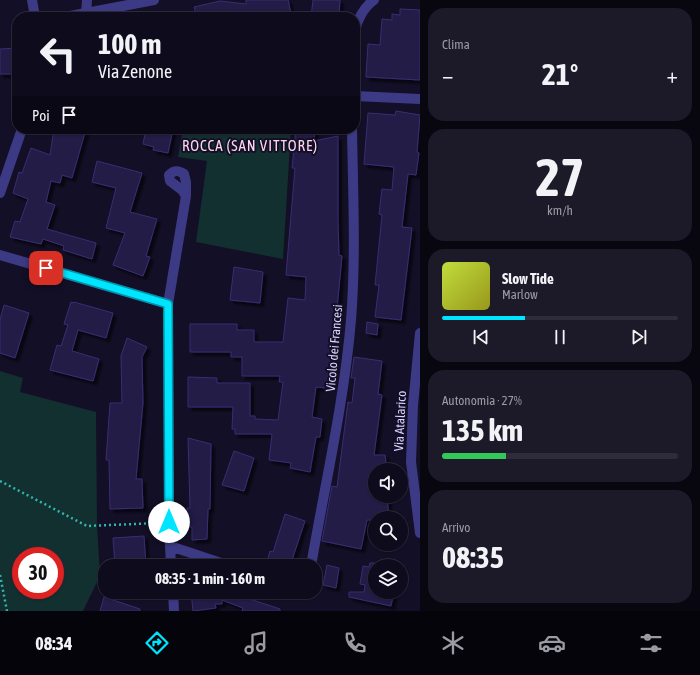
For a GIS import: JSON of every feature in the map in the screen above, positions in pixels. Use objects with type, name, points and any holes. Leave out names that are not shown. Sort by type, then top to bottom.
[{"type":"street","points":[[32,0],[33,12]]},
{"type":"street","points":[[86,12],[88,0]]},
{"type":"street","points":[[96,12],[154,0]]},
{"type":"street","points":[[360,17],[368,4],[374,0]]},
{"type":"street","points":[[360,96],[420,99]]},
{"type":"street","points":[[0,193],[20,134]]},
{"type":"street","name":"Vicolo dei Francesi","points":[[312,559],[342,400],[351,319],[354,225],[352,134]]},
{"type":"street","points":[[171,559],[169,522],[168,304],[186,196]]},
{"type":"street","points":[[0,255],[168,304]]},
{"type":"street","name":"Via Atalarico","points":[[420,333],[417,406],[411,462],[420,533]]},
{"type":"street","points":[[170,546],[209,559]]},
{"type":"street","points":[[173,599],[174,611]]},
{"type":"path","points":[[0,481],[87,526],[169,522]]},
{"type":"path","points":[[0,575],[7,611]]},
{"type":"green space","points":[[182,134],[291,134],[283,259],[196,242],[207,161],[178,157]]},
{"type":"green space","points":[[0,371],[23,378],[20,392],[96,412],[97,525],[99,559],[98,580],[83,611],[0,611]]},
{"type":"building","points":[[246,0],[288,0],[291,12],[196,12],[194,7],[220,1],[246,4]]},
{"type":"building","points":[[313,0],[340,0],[339,12],[312,12]]},
{"type":"building","points":[[400,9],[420,10],[420,80],[366,77],[368,44],[380,45],[382,19],[392,20],[392,14],[400,15]]},
{"type":"building","points":[[12,48],[12,74],[0,74],[0,49]]},
{"type":"building","points":[[396,111],[420,115],[417,152],[419,153],[416,175],[408,174],[402,227],[412,228],[401,320],[375,317],[379,285],[375,285],[382,215],[379,214],[382,189],[392,190],[394,167],[364,164],[368,113],[395,115]]},
{"type":"building","points":[[53,134],[85,134],[72,178],[62,175],[60,183],[51,181],[46,202],[55,205],[47,229],[96,243],[92,259],[63,250],[64,246],[43,239],[41,244],[10,237],[15,221],[20,222],[28,199],[13,193],[19,172],[22,173],[31,148],[50,155]]},
{"type":"building","points":[[145,134],[172,134],[168,153],[153,150],[154,147],[143,144]]},
{"type":"building","points":[[295,134],[315,134],[314,141],[338,136],[339,255],[342,256],[335,330],[326,388],[316,387],[312,417],[322,419],[320,437],[316,437],[310,472],[290,468],[291,463],[269,460],[272,434],[235,434],[235,429],[232,429],[233,407],[188,407],[188,377],[217,378],[217,383],[250,383],[250,416],[255,416],[255,419],[278,420],[283,382],[279,382],[280,376],[242,376],[242,357],[231,357],[231,352],[190,352],[190,324],[237,324],[237,330],[254,330],[254,342],[283,342],[288,298],[305,300],[306,277],[286,275],[295,168],[292,168]]},
{"type":"building","points":[[97,161],[142,173],[130,212],[157,219],[146,256],[150,257],[143,276],[113,265],[125,233],[106,228],[116,188],[92,182]]},
{"type":"building","points":[[234,267],[263,272],[260,303],[230,300]]},
{"type":"building","points":[[71,302],[113,313],[106,338],[78,330],[72,351],[99,359],[93,381],[50,370],[57,345],[61,346],[68,325],[64,324]]},
{"type":"building","points":[[4,305],[29,313],[15,358],[0,353],[0,320]]},
{"type":"building","points":[[367,322],[378,324],[377,335],[366,333]]},
{"type":"building","points":[[127,338],[147,347],[142,357],[143,403],[136,479],[142,479],[143,508],[110,509],[109,460],[106,460],[110,403],[122,403],[121,356]]},
{"type":"building","points":[[354,357],[382,361],[378,394],[382,395],[374,455],[385,455],[386,463],[368,463],[368,503],[388,503],[388,511],[368,511],[368,520],[361,549],[322,541],[332,486],[337,487],[348,402],[352,403],[355,378],[351,378]]},
{"type":"building","points":[[188,438],[211,444],[210,509],[208,509],[207,539],[192,540],[192,527],[187,527],[187,508],[190,508]]},
{"type":"building","points":[[234,451],[254,458],[244,491],[222,485]]},
{"type":"building","points":[[285,514],[305,521],[292,559],[268,559],[270,551],[273,552]]},
{"type":"building","points":[[144,536],[146,559],[114,559],[113,538]]},
{"type":"building","points":[[327,565],[339,568],[336,588],[323,585]]},
{"type":"building","points":[[363,566],[368,567],[368,599],[392,599],[391,606],[349,597],[349,592],[364,592],[365,585],[360,584]]},
{"type":"building","points":[[103,599],[110,599],[140,609],[140,611],[100,611]]},
{"type":"building","points":[[192,599],[249,599],[280,609],[280,611],[242,611],[243,608],[222,600],[222,604],[215,604],[216,608],[193,611]]},
{"type":"district","name":"ROCCA (SAN VITTORE)","points":[[250,145]]},
{"type":"route","points":[[46,268],[168,304],[169,522]]}]
